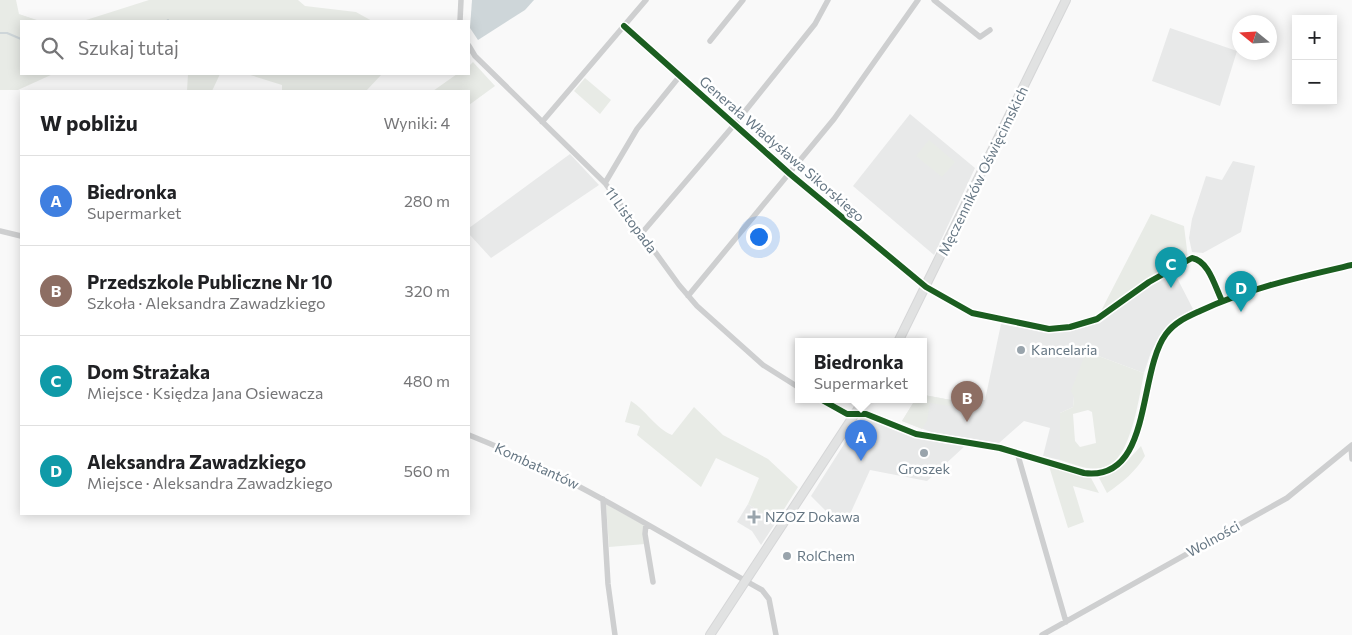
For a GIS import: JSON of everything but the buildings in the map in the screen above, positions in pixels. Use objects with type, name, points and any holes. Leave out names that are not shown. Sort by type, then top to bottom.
[{"type":"main road","name":"Męczenników Oświęcimskich","points":[[900,338],[1066,0]]},
{"type":"main road","points":[[710,635],[862,403]]},
{"type":"street","points":[[460,20],[461,0]]},
{"type":"street","points":[[542,122],[646,0]]},
{"type":"street","points":[[710,41],[743,0]]},
{"type":"street","points":[[641,234],[734,125],[815,24],[828,0]]},
{"type":"street","points":[[688,296],[834,119],[918,0]]},
{"type":"street","points":[[934,0],[980,37],[990,30]]},
{"type":"street","name":"Generała Władysława Sikorskiego","points":[[624,26],[790,174],[926,287],[972,314],[1049,328],[1070,327],[1097,319],[1149,282],[1192,258],[1202,262],[1222,300]]},
{"type":"street","name":"11 Listopada","points":[[470,48],[475,56],[605,183],[688,296],[763,365],[795,385]]},
{"type":"street","points":[[605,183],[637,129],[679,77]]},
{"type":"street","points":[[0,231],[20,236]]},
{"type":"street","points":[[828,403],[844,412],[866,414],[931,438],[983,444],[1094,474],[1120,465],[1128,455],[1135,437],[1155,352],[1165,334],[1175,323],[1222,300],[1260,287],[1352,265]]},
{"type":"street","name":"Kombatantów","points":[[470,435],[551,471],[603,498],[746,580],[768,596],[776,635]]},
{"type":"street","points":[[1351,445],[1352,459]]},
{"type":"street","name":"Wolności","points":[[1042,635],[1287,498],[1351,445]]},
{"type":"street","points":[[1017,452],[1066,622]]},
{"type":"street","points":[[603,498],[608,584],[615,635]]},
{"type":"street","points":[[646,524],[645,534],[653,582]]},
{"type":"shaded area","points":[[0,0],[16,0],[19,14],[37,20],[20,20],[20,75],[51,75],[18,90],[0,90]]},
{"type":"shaded area","points":[[149,0],[298,0],[305,6],[356,12],[370,20],[86,20]]},
{"type":"shaded area","points":[[472,0],[534,0],[525,10],[478,40],[470,28]]},
{"type":"shaded area","points":[[1170,28],[1232,49],[1232,60],[1234,60],[1220,106],[1152,81]]},
{"type":"shaded area","points":[[473,62],[495,86],[470,104],[470,90],[434,90],[456,75],[470,75],[470,65]]},
{"type":"shaded area","points":[[188,75],[220,75],[212,90],[187,90]]},
{"type":"shaded area","points":[[250,75],[381,75],[367,90],[282,90],[282,85]]},
{"type":"shaded area","points":[[585,78],[611,100],[600,114],[574,91]]},
{"type":"shaded area","points":[[910,114],[975,168],[934,255],[853,186]]},
{"type":"shaded area","points":[[929,140],[955,162],[942,177],[916,156]]},
{"type":"shaded area","points":[[570,154],[599,185],[491,258],[470,235],[470,227]]},
{"type":"shaded area","points":[[1233,161],[1255,166],[1241,232],[1203,253],[1192,252],[1189,238],[1192,219],[1206,176],[1222,180]]},
{"type":"shaded area","points":[[1151,214],[1184,226],[1188,258],[1148,278],[1101,311]]},
{"type":"shaded area","points":[[1174,272],[1193,309],[1173,320],[1162,332],[1151,352],[1144,373],[1093,354],[1074,397],[1073,407],[1060,413],[1060,460],[1043,456],[1050,428],[1024,421],[999,443],[931,432],[902,421],[913,403],[927,403],[927,396],[951,400],[985,400],[1001,324],[1048,333],[1071,331],[1100,323],[1150,285]]},
{"type":"shaded area","points":[[1093,354],[1144,373],[1132,426],[1121,453],[1114,462],[1105,467],[1094,469],[1060,460],[1060,413],[1073,407],[1074,397],[1071,391],[1084,357]],"holes":[[[1088,410],[1092,412],[1096,443],[1080,447],[1075,441],[1073,414]]]},
{"type":"shaded area","points":[[927,396],[951,400],[950,406],[930,403],[927,421],[922,429],[902,421],[913,403],[927,403]]},
{"type":"shaded area","points":[[631,401],[642,409],[660,428],[672,435],[694,407],[723,435],[768,459],[798,487],[776,522],[748,504],[759,478],[716,458],[701,487],[637,435],[640,426],[625,422]]},
{"type":"shaded area","points":[[862,416],[914,437],[947,444],[966,445],[927,481],[870,470],[846,523],[829,514],[811,496]]},
{"type":"shaded area","points":[[1141,446],[1145,456],[1141,462],[1128,476],[1107,493],[1098,476],[1117,469]]},
{"type":"shaded area","points":[[1049,466],[1091,478],[1099,493],[1073,486],[1084,522],[1068,528]]},
{"type":"shaded area","points":[[606,504],[644,525],[645,544],[609,547]]},
{"type":"shaded area","points":[[748,504],[776,522],[761,545],[752,531],[737,522]]},
{"type":"waterway","points":[[0,33],[7,33],[20,39]]},
{"type":"cycle path","points":[[624,26],[790,174],[926,287],[972,313],[1049,329],[1070,327],[1097,319],[1149,282],[1192,258],[1198,260],[1207,269],[1222,301]]},
{"type":"cycle path","points":[[827,403],[847,414],[866,414],[916,434],[1000,448],[1084,473],[1106,471],[1122,461],[1133,443],[1157,352],[1166,334],[1173,326],[1190,315],[1237,296],[1275,284],[1352,265]]},
{"type":"place","name":"Dom Strażaka","points":[[1171,288]]},
{"type":"place","name":"Aleksandra Zawadzkiego","points":[[1241,312]]},
{"type":"place","name":"Kancelaria","points":[[1021,350]]},
{"type":"place","name":"Przedszkole Publiczne Nr 10","points":[[967,422]]},
{"type":"place","name":"Groszek","points":[[924,453]]},
{"type":"place","name":"Biedronka","points":[[861,461]]},
{"type":"place","name":"NZOZ Dokawa","points":[[754,517]]},
{"type":"place","name":"RolChem","points":[[787,556]]}]
